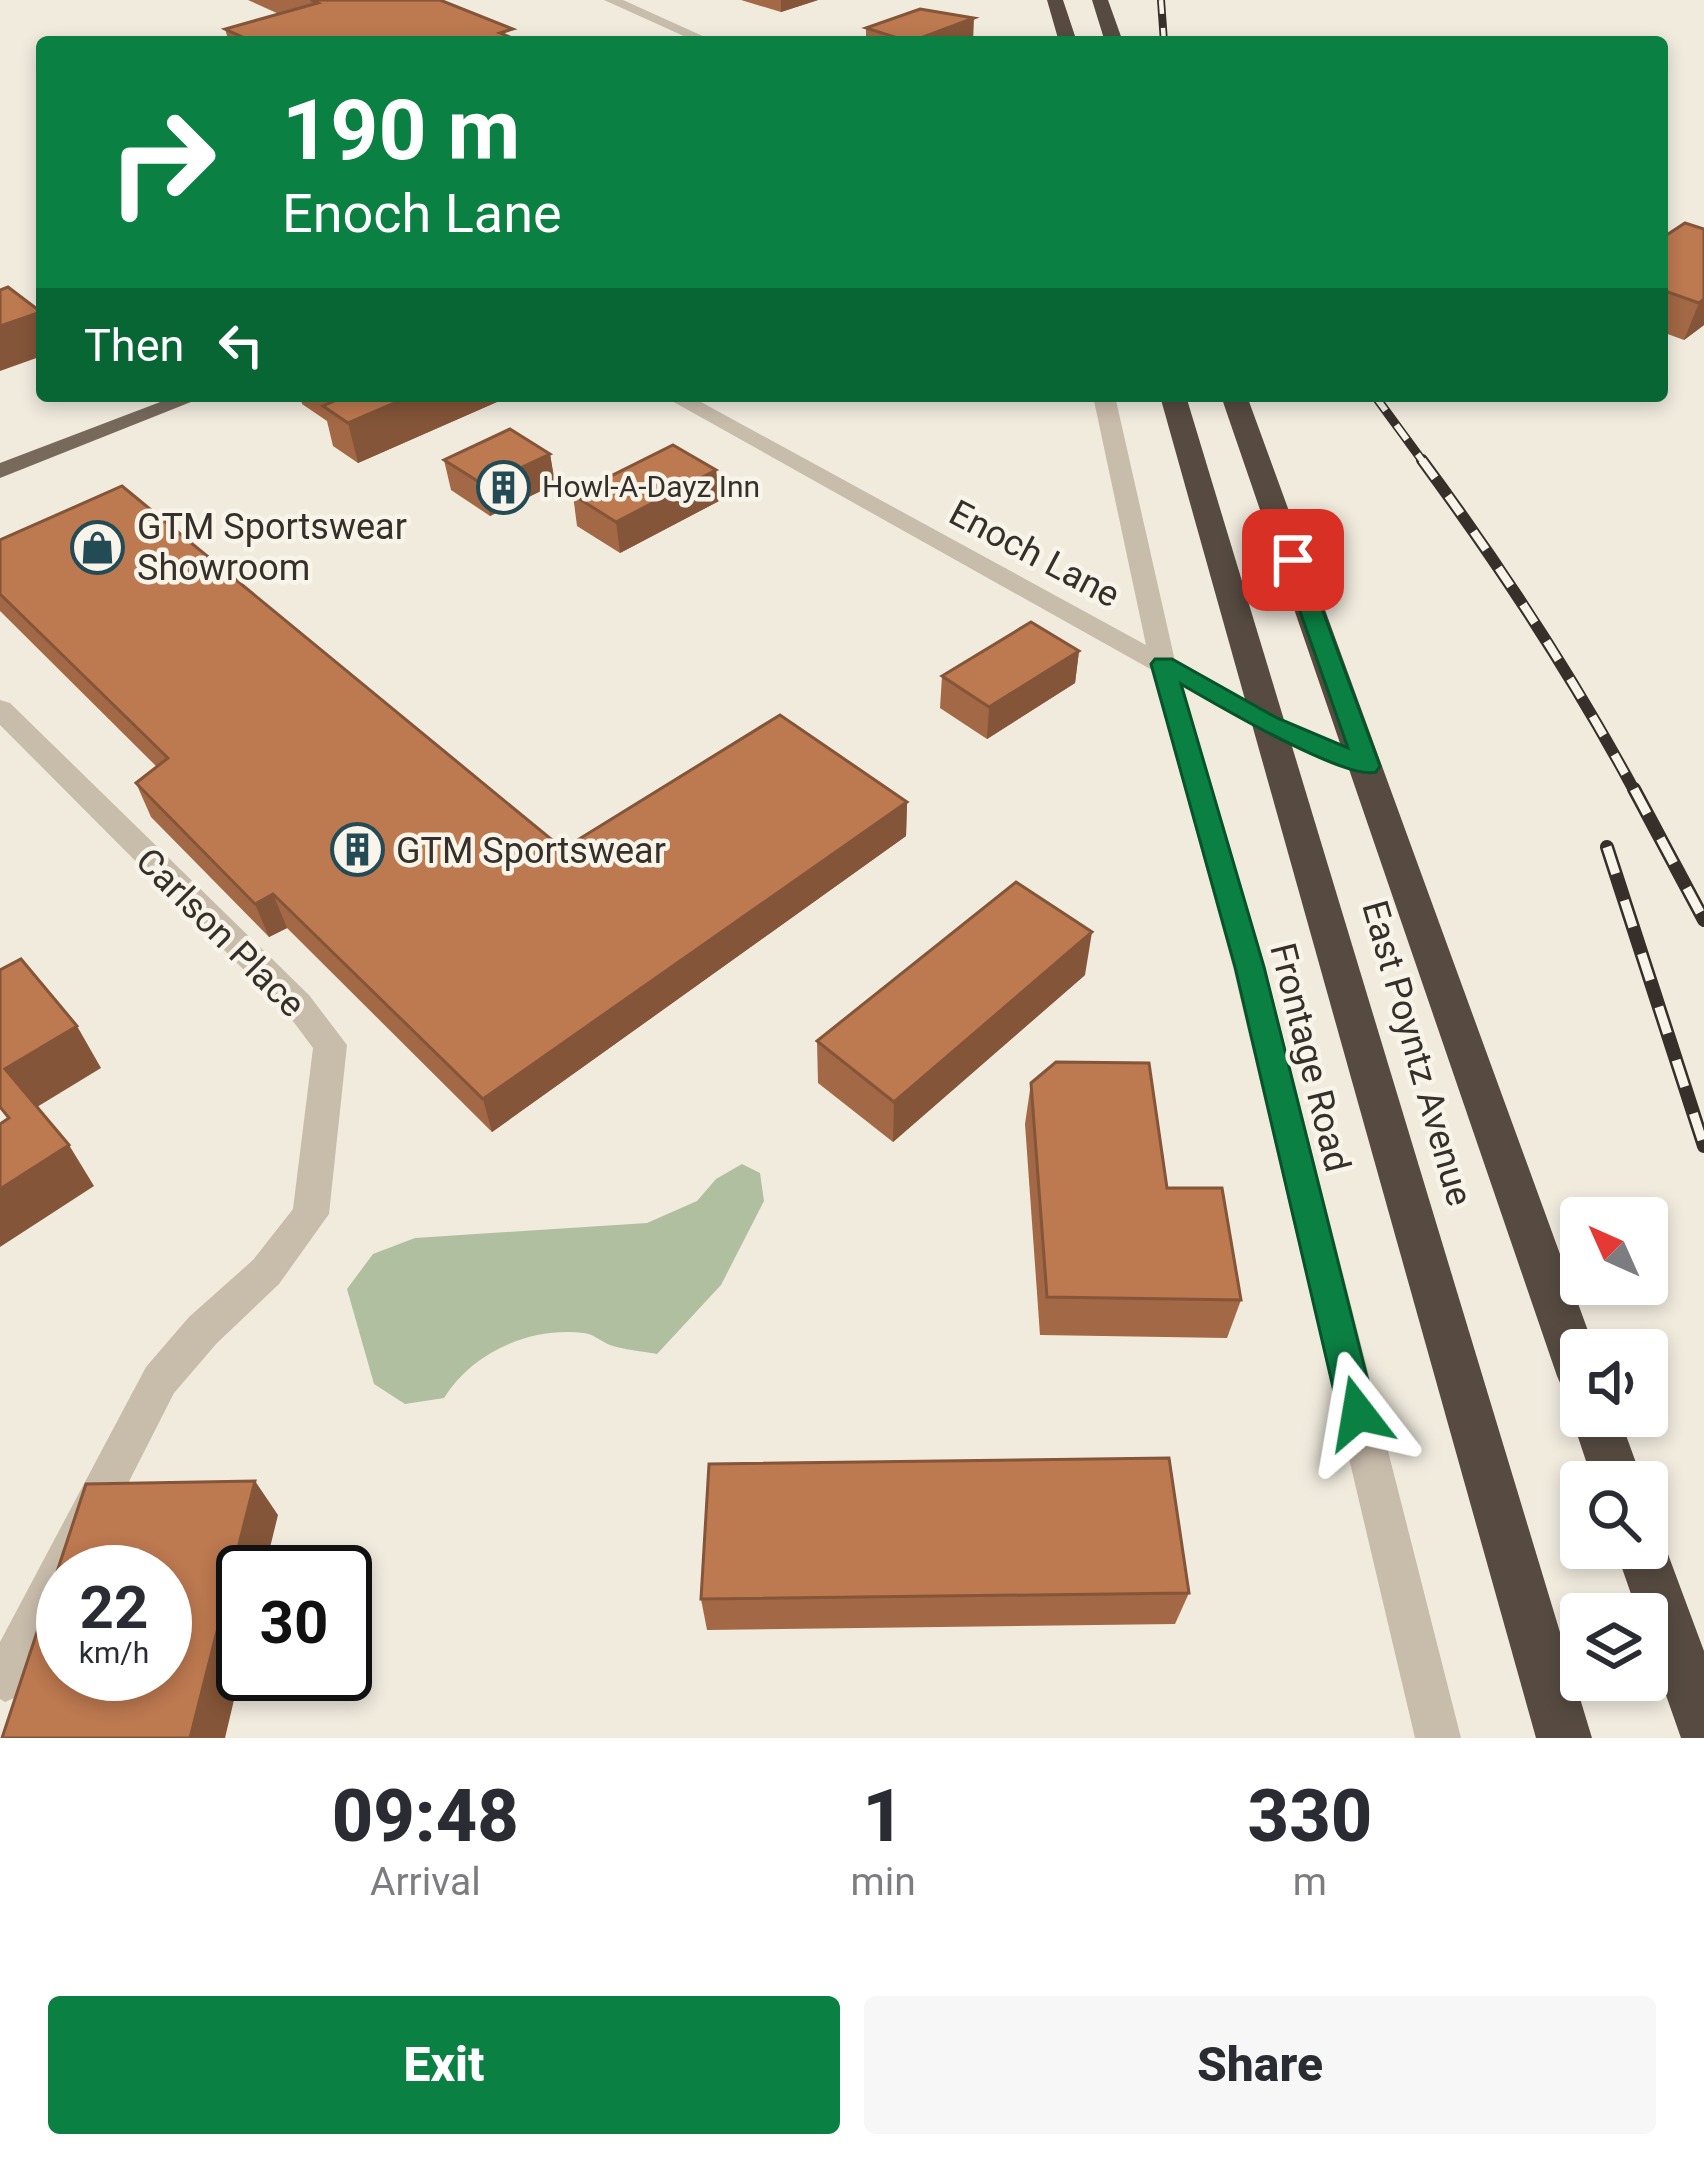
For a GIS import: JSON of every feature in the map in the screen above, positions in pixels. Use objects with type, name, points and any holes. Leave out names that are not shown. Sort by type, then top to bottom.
[{"type":"highway","points":[[1055,0],[1066,36]]},
{"type":"highway","points":[[1100,0],[1112,36]]},
{"type":"highway","name":"East Poyntz Avenue","points":[[1175,402],[1564,1738]]},
{"type":"highway","name":"East Poyntz Avenue","points":[[1236,402],[1565,1329]]},
{"type":"highway","points":[[1648,1569],[1704,1727]]},
{"type":"main road","points":[[0,471],[179,402]]},
{"type":"street","points":[[611,0],[695,36]]},
{"type":"street","name":"Enoch Lane","points":[[685,402],[1268,723],[1367,766]]},
{"type":"street","name":"Frontage Road","points":[[1105,402],[1163,664],[1250,967],[1438,1738]]},
{"type":"street","name":"Carlson Place","points":[[0,709],[298,1004],[330,1046],[311,1214],[266,1272],[160,1380],[5,1679]]},
{"type":"green space","points":[[742,1164],[760,1173],[764,1201],[721,1285],[657,1354],[615,1347],[584,1333],[543,1334],[487,1356],[444,1398],[405,1404],[374,1384],[347,1289],[373,1254],[415,1238],[647,1223],[697,1201],[716,1179]]},
{"type":"building","points":[[311,0],[440,0],[513,29],[500,33],[507,36],[240,36],[225,29],[318,3]]},
{"type":"building","points":[[920,9],[974,18],[926,36],[891,36],[866,28]]},
{"type":"building","points":[[1685,223],[1704,229],[1704,299],[1699,303],[1668,292],[1668,234]]},
{"type":"building","points":[[8,287],[36,308],[36,314],[0,326],[0,290]]},
{"type":"building","points":[[332,402],[397,402],[348,423],[323,406]]},
{"type":"building","points":[[510,429],[550,454],[484,485],[444,460]]},
{"type":"building","points":[[673,445],[716,470],[616,522],[573,495]]},
{"type":"building","name":"GTM Sportswear","points":[[122,486],[563,849],[780,715],[907,802],[483,1099],[273,894],[255,904],[136,783],[168,758],[0,594],[0,540]]},
{"type":"building","points":[[1031,622],[1079,651],[989,707],[942,676]]},
{"type":"building","points":[[1016,882],[1092,932],[894,1102],[817,1041]]},
{"type":"building","points":[[21,959],[77,1026],[5,1069],[69,1145],[0,1189],[0,1124],[9,1118],[0,1107],[0,970]]},
{"type":"building","points":[[1056,1062],[1149,1063],[1167,1188],[1222,1188],[1241,1300],[1047,1297],[1031,1083]]},
{"type":"building","points":[[1169,1458],[1189,1593],[701,1599],[709,1464]]},
{"type":"building","points":[[255,1481],[239,1545],[216,1545],[216,1635],[190,1738],[2,1738],[36,1635],[36,1701],[192,1701],[192,1545],[66,1545],[86,1484]]},
{"type":"railway","points":[[1161,0],[1164,36]]},
{"type":"railway","points":[[1379,402],[1424,463]]},
{"type":"railway","points":[[1422,460],[1534,622],[1635,792]]},
{"type":"railway","points":[[1634,789],[1704,920]]},
{"type":"railway","points":[[1607,847],[1704,1146]]},
{"type":"place","name":"Howl-A-Dayz Inn","points":[[503,487]]},
{"type":"place","name":"GTM Sportswear Showroom","points":[[98,547]]},
{"type":"place","name":"GTM Sportswear","points":[[357,850]]},
{"type":"route","points":[[1293,560],[1367,766],[1268,723],[1163,664],[1250,967],[1358,1413]]}]
